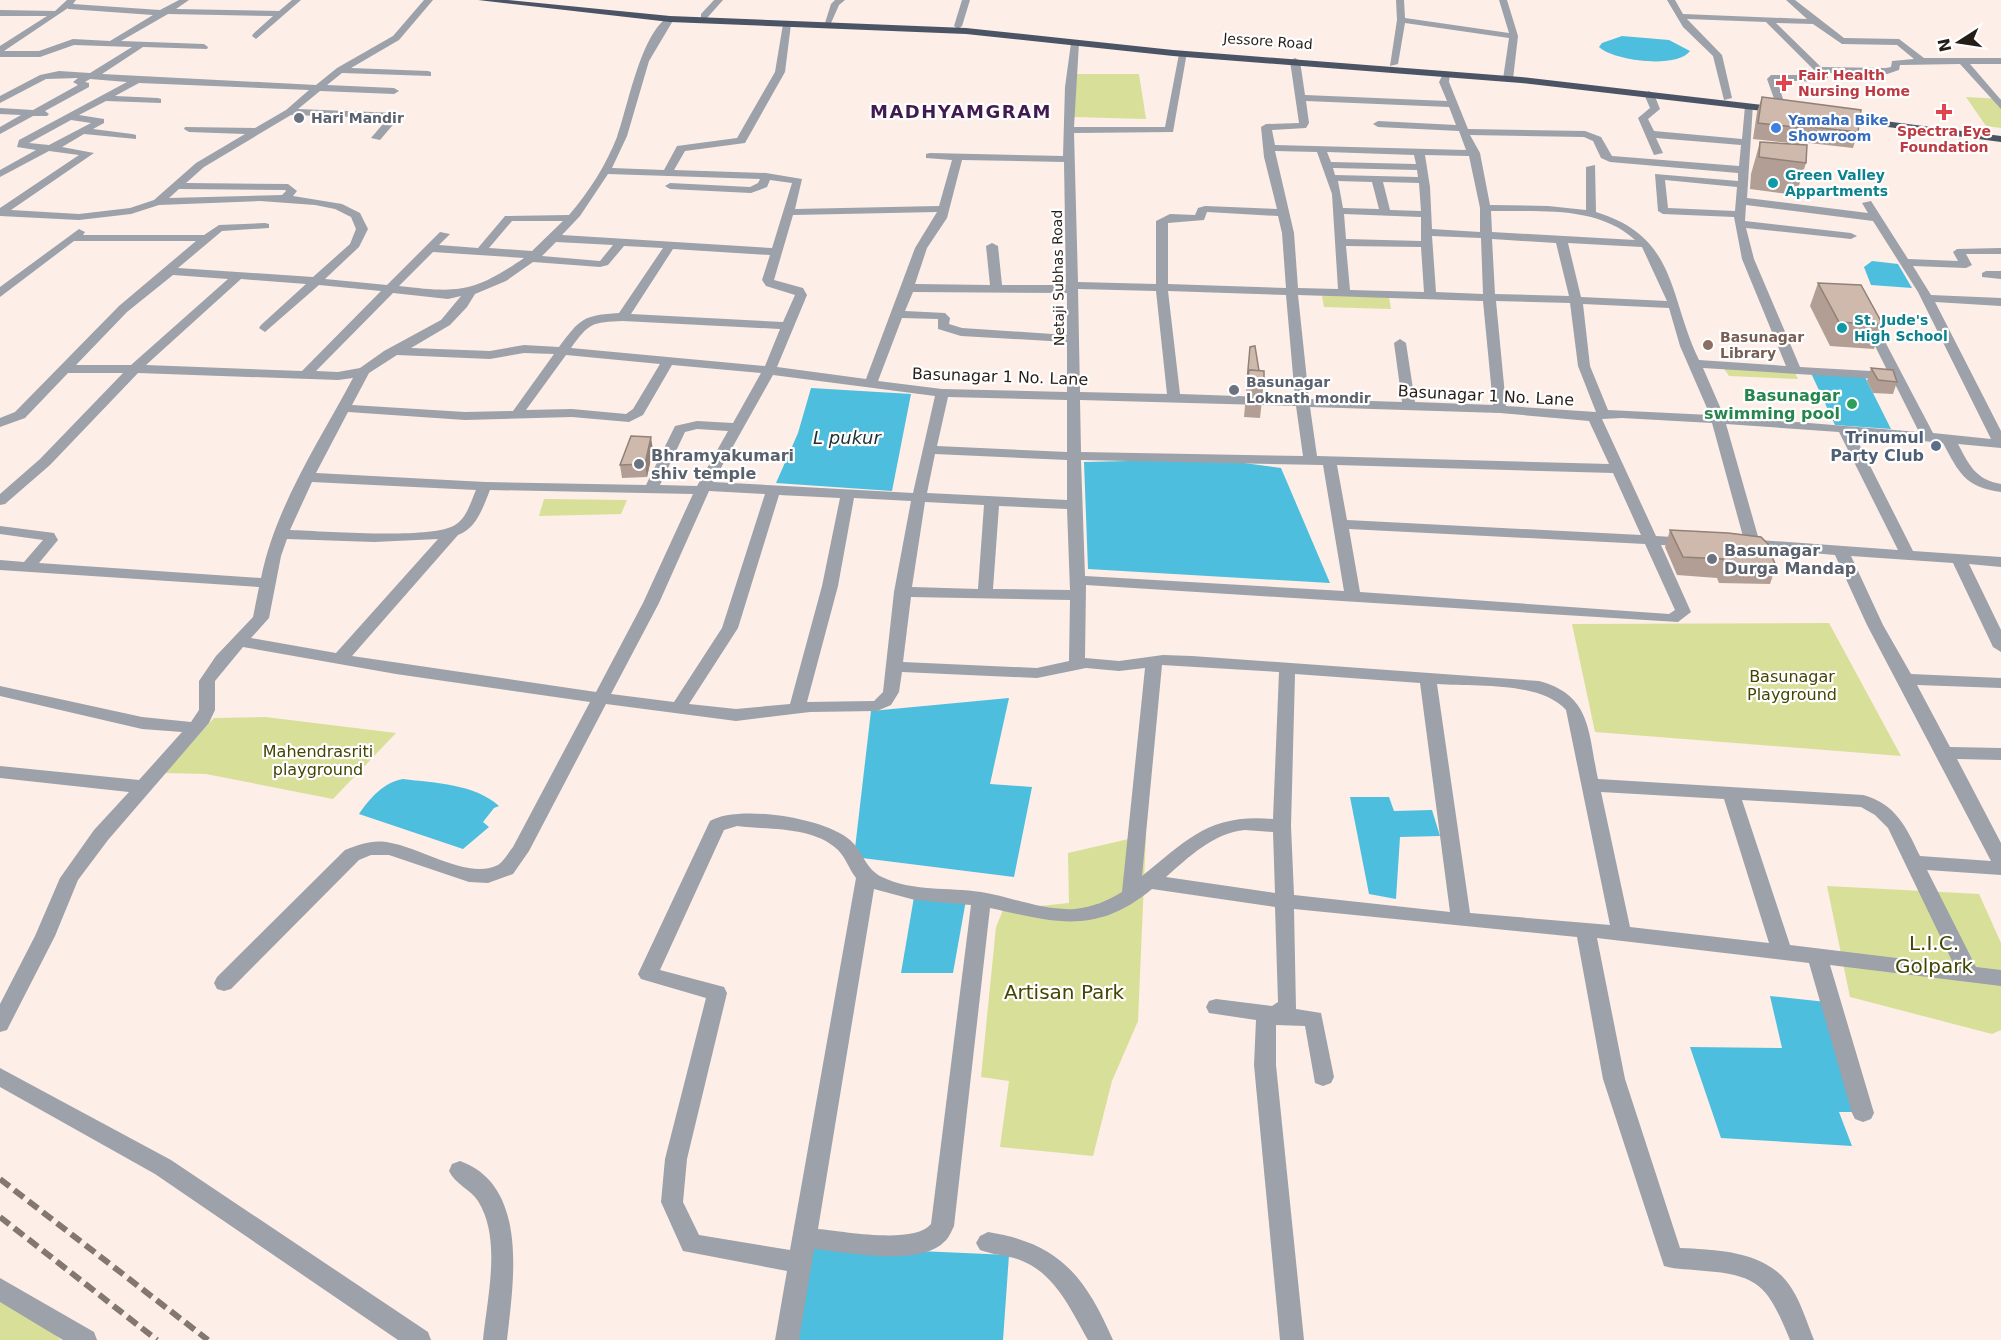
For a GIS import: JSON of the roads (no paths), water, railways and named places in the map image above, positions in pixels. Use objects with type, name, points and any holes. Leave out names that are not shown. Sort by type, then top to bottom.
[{"type":"highway","points":[[482,0],[670,19],[949,30],[1184,54],[1509,77],[1750,106]]},
{"type":"highway","name":"Jessore Road","points":[[531,0],[704,16],[958,27],[1156,46],[1394,64],[1727,98],[1780,105],[1791,109],[1750,106]]},
{"type":"highway","points":[[1826,113],[2001,139]]},
{"type":"highway","points":[[1934,128],[2001,134]]},
{"type":"street","points":[[112,43],[184,0]]},
{"type":"street","points":[[256,36],[297,0]]},
{"type":"street","points":[[0,212],[48,217],[101,215],[147,207],[158,202],[200,165],[289,112],[340,69],[396,38],[429,0]]},
{"type":"street","points":[[704,16],[719,0]]},
{"type":"street","points":[[828,21],[835,4],[841,0]]},
{"type":"street","points":[[958,27],[966,0]]},
{"type":"street","points":[[1394,64],[1401,20],[1400,0]]},
{"type":"street","points":[[1503,0],[1514,36],[1509,77]]},
{"type":"street","points":[[1671,0],[1679,16],[1717,55],[1727,98]]},
{"type":"street","points":[[1790,0],[1842,41],[1899,42],[1922,61]]},
{"type":"street","points":[[0,52],[70,3],[163,12],[280,14]]},
{"type":"street","points":[[0,13],[57,14]]},
{"type":"street","points":[[1679,16],[1815,22]]},
{"type":"street","points":[[164,273],[176,270],[448,295],[469,293],[535,257],[553,238],[605,171],[622,136],[647,53],[670,19]]},
{"type":"street","points":[[1401,20],[1514,36]]},
{"type":"street","points":[[1767,20],[1826,76],[1824,78],[1772,79],[1780,105]]},
{"type":"street","points":[[669,180],[681,148],[735,143],[743,138],[780,72],[787,24]]},
{"type":"street","points":[[18,39],[40,40]]},
{"type":"street","points":[[51,40],[204,47]]},
{"type":"street","points":[[0,52],[40,54],[73,42]]},
{"type":"street","name":"Netaji Subhas Road","points":[[1075,43],[1070,87],[1068,159],[1072,206],[1074,505],[1078,588],[1077,665]]},
{"type":"street","points":[[0,131],[86,85],[78,82],[141,45]]},
{"type":"street","points":[[1070,130],[1169,130],[1172,127],[1184,54]]},
{"type":"street","points":[[1821,70],[1887,71],[1896,68],[1895,63],[1899,61],[2001,61]]},
{"type":"street","points":[[1964,61],[1986,81],[2001,106]]},
{"type":"street","points":[[1295,62],[1303,126],[1266,127],[1270,148],[1269,157],[1288,233],[1290,292],[1301,404],[1310,459]]},
{"type":"street","points":[[40,67],[54,68],[49,75]]},
{"type":"street","points":[[340,69],[428,74]]},
{"type":"street","points":[[1447,74],[1444,82],[1474,153],[1485,208],[1489,296],[1500,409]]},
{"type":"street","points":[[0,100],[49,75],[92,75],[186,82],[394,91]]},
{"type":"street","points":[[0,212],[89,153],[21,146],[70,116],[139,79]]},
{"type":"street","points":[[142,112],[186,82]]},
{"type":"street","points":[[1649,94],[1655,109],[1643,118],[1658,153]]},
{"type":"street","points":[[104,98],[158,101]]},
{"type":"street","points":[[1300,98],[1453,104]]},
{"type":"street","points":[[1750,106],[1740,219],[1748,259],[1794,369]]},
{"type":"street","points":[[0,111],[70,116],[101,121],[0,174]]},
{"type":"street","points":[[289,112],[393,115],[392,120],[376,138]]},
{"type":"street","points":[[1378,124],[1464,130],[1584,134],[1597,139],[1605,156],[1610,159],[1744,170]]},
{"type":"street","points":[[189,129],[256,131]]},
{"type":"street","points":[[83,131],[132,137]]},
{"type":"street","points":[[1650,134],[1748,142]]},
{"type":"street","points":[[1270,148],[1474,153]]},
{"type":"street","points":[[1321,149],[1333,178],[1339,211],[1344,292]]},
{"type":"street","points":[[1419,152],[1424,180],[1425,238],[1430,294]]},
{"type":"street","points":[[930,156],[1068,159]]},
{"type":"street","points":[[870,385],[921,248],[938,224],[944,209],[958,157]]},
{"type":"street","points":[[1327,165],[1422,167]]},
{"type":"street","points":[[1591,168],[1591,214]]},
{"type":"street","points":[[224,983],[352,855],[362,849],[387,848],[470,875],[489,874],[506,869],[520,851],[651,603],[703,488],[769,371],[801,295],[799,291],[770,283],[768,280],[798,181],[766,176],[669,180],[605,171]]},
{"type":"street","points":[[1744,184],[1659,176],[1663,211],[1740,219],[1851,236]]},
{"type":"street","points":[[1333,178],[1424,180]]},
{"type":"street","points":[[1377,179],[1385,212]]},
{"type":"street","points":[[176,186],[288,187],[292,191],[284,200]]},
{"type":"street","points":[[158,202],[284,200],[335,205],[348,210],[361,222],[361,236],[355,245],[265,328]]},
{"type":"street","points":[[1742,201],[1878,218]]},
{"type":"street","points":[[1868,203],[1928,298],[2000,443]]},
{"type":"street","points":[[1174,398],[1162,288],[1160,224],[1164,218],[1200,218],[1202,210],[1212,208],[1284,213]]},
{"type":"street","points":[[1485,208],[1591,214],[1629,229],[1646,244],[1674,305],[1694,364],[1718,420],[1753,545]]},
{"type":"street","points":[[789,212],[944,209]]},
{"type":"street","points":[[1339,211],[1424,213]]},
{"type":"street","points":[[0,293],[101,215]]},
{"type":"street","points":[[482,250],[510,218],[569,218]]},
{"type":"street","points":[[0,423],[20,415],[62,369],[164,273],[206,238],[225,227],[265,226]]},
{"type":"street","points":[[305,375],[351,325],[444,234]]},
{"type":"street","points":[[1340,242],[1487,235],[1646,244]]},
{"type":"street","points":[[71,238],[206,238]]},
{"type":"street","points":[[553,238],[777,252]]},
{"type":"street","points":[[902,592],[985,594],[1078,588],[1353,596],[1672,619],[1683,612],[1650,541],[1598,415],[1584,366],[1576,300],[1561,239]]},
{"type":"street","points":[[430,248],[482,250],[600,264],[604,263],[621,242]]},
{"type":"street","points":[[623,317],[671,244]]},
{"type":"street","points":[[992,246],[996,288]]},
{"type":"street","points":[[1905,262],[1966,265],[1959,252],[1961,251],[2001,251]]},
{"type":"street","points":[[0,501],[45,462],[135,368],[239,275]]},
{"type":"street","points":[[1986,275],[2001,275]]},
{"type":"street","points":[[908,288],[1072,287],[1344,292],[1674,305]]},
{"type":"street","points":[[62,369],[135,368],[338,376],[363,372],[450,317],[461,307],[469,293]]},
{"type":"street","points":[[1928,298],[2001,302]]},
{"type":"street","points":[[1863,310],[1927,435]]},
{"type":"street","points":[[898,314],[941,316],[944,318],[942,326],[945,329],[961,332],[1073,339]]},
{"type":"street","points":[[517,414],[560,351],[587,320],[623,317],[789,326]]},
{"type":"street","points":[[1400,343],[1408,407]]},
{"type":"street","name":"Basunagar 1 No. Lane","points":[[397,351],[490,355],[525,349],[560,351],[753,368],[942,393],[1500,409],[1844,428],[2000,443]]},
{"type":"street","points":[[344,408],[465,416],[572,413],[629,418],[638,412],[668,360]]},
{"type":"street","points":[[1694,364],[1899,377]]},
{"type":"street","points":[[0,1024],[45,936],[70,878],[96,841],[195,728],[207,710],[207,681],[261,618],[267,583],[281,534],[306,477],[363,372]]},
{"type":"street","points":[[240,641],[339,660],[678,709],[736,715],[797,708],[877,706],[885,701],[891,692],[902,592],[918,496],[942,393]]},
{"type":"street","points":[[651,489],[680,429],[697,425],[736,427]]},
{"type":"street","points":[[1844,428],[1908,556]]},
{"type":"street","points":[[1947,437],[1971,480],[1978,484],[2001,488]]},
{"type":"street","points":[[928,450],[1074,456],[1329,459],[1620,469]]},
{"type":"street","points":[[1329,459],[1353,596]]},
{"type":"street","points":[[306,477],[485,486],[773,490],[1074,505]]},
{"type":"street","points":[[339,660],[451,534],[462,528],[470,518],[485,486]]},
{"type":"street","points":[[678,709],[730,628],[739,606],[773,490]]},
{"type":"street","points":[[797,708],[830,586],[848,494]]},
{"type":"street","points":[[985,594],[992,500]]},
{"type":"street","points":[[1339,524],[1706,543]]},
{"type":"street","points":[[0,530],[50,536],[48,546],[28,567]]},
{"type":"street","points":[[281,534],[418,537],[451,534]]},
{"type":"street","points":[[1729,544],[2001,562]]},
{"type":"street","points":[[1841,551],[1875,625],[1906,679],[2001,861]]},
{"type":"street","points":[[1959,560],[2001,647]]},
{"type":"street","points":[[0,565],[267,583]]},
{"type":"street","points":[[894,667],[1037,673],[1077,665],[1192,661],[1539,686],[1556,691],[1566,698],[1574,709],[1623,933]]},
{"type":"street","points":[[1131,895],[1154,662]]},
{"type":"street","points":[[1287,668],[1282,826],[1288,1005],[1266,1021],[1264,1065],[1292,1340]]},
{"type":"street","points":[[1428,679],[1461,920]]},
{"type":"street","points":[[1906,679],[2001,683]]},
{"type":"street","points":[[0,692],[142,723],[195,728]]},
{"type":"street","points":[[1944,753],[2001,754]]},
{"type":"street","points":[[4,777],[143,787]]},
{"type":"street","points":[[1592,785],[1863,801],[1876,806],[1887,813],[1896,826],[1969,974]]},
{"type":"street","points":[[1731,794],[1782,952]]},
{"type":"street","points":[[801,1263],[691,1244],[672,1202],[676,1159],[717,993],[648,974],[717,826],[725,821],[737,820],[817,831],[845,845],[855,866],[866,877],[892,888],[981,899],[1073,916],[1108,909],[1151,882],[1206,836],[1223,828],[1232,825],[1282,826]]},
{"type":"street","points":[[1914,862],[2001,868]]},
{"type":"street","points":[[787,1340],[866,877]]},
{"type":"street","points":[[1151,882],[1284,901],[1461,920],[1623,933],[2001,978]]},
{"type":"street","points":[[806,1238],[906,1245],[925,1242],[937,1236],[942,1226],[981,899]]},
{"type":"street","points":[[1585,929],[1614,1078],[1672,1257],[1742,1264],[1759,1272],[1773,1283],[1784,1297],[1802,1340]]},
{"type":"street","points":[[1817,956],[1863,1113]]},
{"type":"street","points":[[1216,1007],[1314,1019],[1323,1077]]},
{"type":"street","points":[[0,1077],[163,1167],[419,1340]]},
{"type":"street","points":[[460,1172],[484,1192],[494,1211],[501,1245],[495,1340]]},
{"type":"street","points":[[988,1243],[1014,1245],[1044,1260],[1065,1276],[1101,1340]]},
{"type":"street","points":[[0,1289],[85,1340]]},
{"type":"water","points":[[1622,36],[1669,40],[1690,51],[1683,57],[1672,60],[1645,61],[1618,56],[1599,47],[1602,43]]},
{"type":"water","points":[[1872,261],[1898,264],[1912,288],[1871,285],[1864,267]]},
{"type":"water","name":"Basunagar swimming pool","points":[[1811,373],[1865,377],[1891,429],[1835,425]]},
{"type":"water","name":"L pukur","points":[[811,388],[911,394],[892,491],[776,483],[798,433]]},
{"type":"water","points":[[1214,459],[1281,468],[1330,583],[1088,569],[1084,462]]},
{"type":"water","points":[[1009,698],[990,784],[1032,787],[1014,877],[854,857],[871,711]]},
{"type":"water","points":[[403,779],[467,789],[499,806],[494,808],[483,822],[489,827],[463,849],[359,814],[378,792],[390,783]]},
{"type":"water","points":[[1350,797],[1389,797],[1394,811],[1432,810],[1440,836],[1400,837],[1396,899],[1369,894]]},
{"type":"water","points":[[914,897],[966,900],[953,973],[901,973]]},
{"type":"water","points":[[1770,996],[1826,1002],[1857,1112],[1839,1112],[1852,1146],[1721,1138],[1690,1047],[1782,1048]]},
{"type":"water","points":[[807,1246],[1009,1255],[1003,1340],[794,1340]]},
{"type":"railway","points":[[0,1179],[208,1340]]},
{"type":"railway","points":[[0,1217],[157,1340]]},
{"type":"place","name":"Fair Health Nursing Home","points":[[1784,83]]},
{"type":"place","name":"Spectra Eye Foundation","points":[[1944,112]]},
{"type":"place","name":"Hari Mandir","points":[[299,118]]},
{"type":"place","name":"Yamaha Bike Showroom","points":[[1776,128]]},
{"type":"place","name":"Green Valley Appartments","points":[[1773,183]]},
{"type":"place","name":"St. Jude's High School","points":[[1842,328]]},
{"type":"place","name":"Basunagar Library","points":[[1708,345]]},
{"type":"place","name":"Basunagar Loknath mondir","points":[[1234,390]]},
{"type":"place","name":"Basunagar swimming pool","points":[[1852,404]]},
{"type":"place","name":"Trinumul Party Club","points":[[1936,446]]},
{"type":"place","name":"Bhramyakumari shiv temple","points":[[639,464]]},
{"type":"place","name":"Basunagar Durga Mandap","points":[[1712,559]]},
{"type":"district","name":"MADHYAMGRAM","points":[[961,112]]},
{"type":"park label","name":"Basunagar Playground","points":[[1792,685]]},
{"type":"park label","name":"Mahendrasriti playground","points":[[318,760]]},
{"type":"park label","name":"L.I.C. Golpark","points":[[1934,954]]},
{"type":"park label","name":"Artisan Park","points":[[1064,992]]}]
